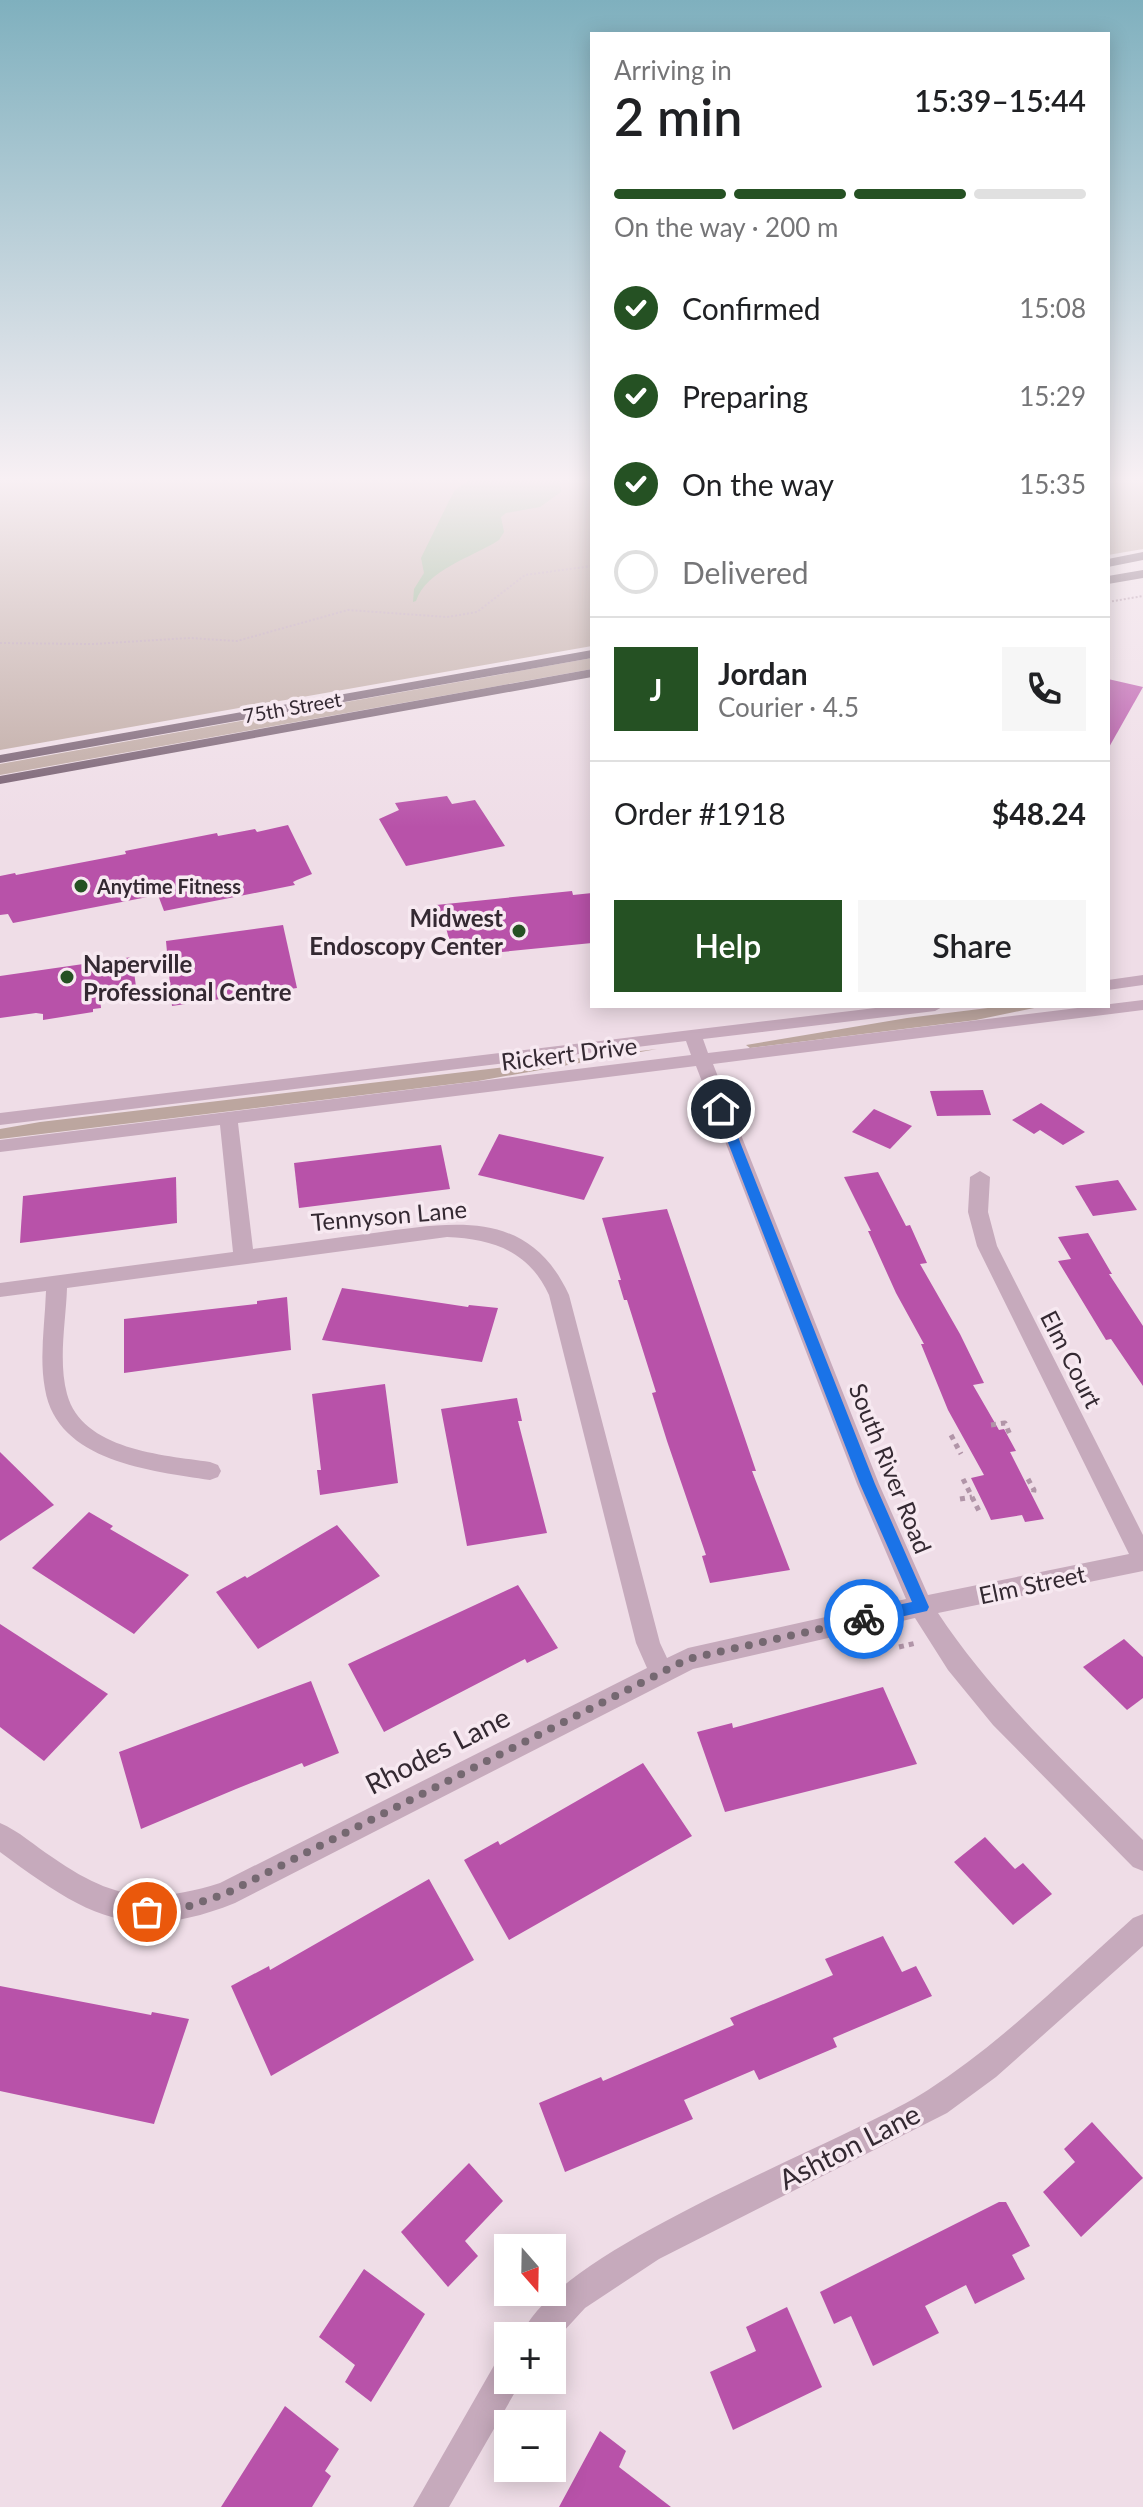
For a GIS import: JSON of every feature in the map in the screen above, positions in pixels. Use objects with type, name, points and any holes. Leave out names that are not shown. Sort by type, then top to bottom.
[{"type":"main road","name":"75th Street","points":[[0,759],[590,654]]},
{"type":"main road","name":"75th Street","points":[[0,780],[590,673]]},
{"type":"street","points":[[1110,985],[1143,980]]},
{"type":"street","name":"Rickert Drive","points":[[0,1146],[1143,1005]]},
{"type":"street","name":"Rickert Drive","points":[[0,1119],[918,1008]]},
{"type":"street","name":"South River Road","points":[[692,1034],[868,1484],[921,1607],[957,1662],[1002,1717],[1143,1858]]},
{"type":"street","points":[[228,1118],[244,1257]]},
{"type":"street","name":"Elm Court","points":[[980,1177],[978,1212],[987,1246],[1143,1560]]},
{"type":"street","name":"Tennyson Lane","points":[[0,1290],[424,1233],[464,1230],[507,1240],[542,1262],[554,1279],[648,1643],[661,1671]]},
{"type":"street","points":[[57,1282],[56,1392],[69,1422],[88,1438],[148,1461],[210,1471]]},
{"type":"street","name":"Elm Street","points":[[921,1607],[1143,1560]]},
{"type":"street","name":"Rhodes Lane","points":[[0,1836],[97,1901],[126,1910],[174,1911],[225,1894],[688,1659],[921,1607]]},
{"type":"street","name":"Ashton Lane","points":[[550,2322],[574,2297],[648,2248],[936,2102],[986,2067],[1143,1928]]},
{"type":"street","points":[[430,2507],[496,2394]]},
{"type":"path","points":[[0,643],[92,644],[190,638],[237,641],[348,610],[447,617],[477,612],[502,593]]},
{"type":"path","points":[[1110,602],[1143,596]]},
{"type":"path","points":[[991,1425],[1005,1423],[1011,1437]]},
{"type":"path","points":[[951,1435],[960,1444],[961,1454]]},
{"type":"path","points":[[963,1479],[980,1513]]},
{"type":"path","points":[[1028,1479],[1034,1490],[1033,1496]]},
{"type":"path","points":[[960,1499],[977,1490]]},
{"type":"shaded area","points":[[0,593],[590,593],[590,646],[0,750]]},
{"type":"shaded area","points":[[590,658],[590,669],[0,775],[0,764]]},
{"type":"shaded area","points":[[988,1008],[1034,1008],[976,1020],[750,1048],[746,1045]]},
{"type":"shaded area","points":[[657,1049],[478,1081],[0,1139],[0,1129],[40,1122]]},
{"type":"building","points":[[1110,679],[1143,687],[1110,745]]},
{"type":"building","points":[[447,796],[452,804],[475,800],[505,846],[406,866],[379,819],[399,810],[395,803]]},
{"type":"building","points":[[288,825],[312,874],[293,882],[295,885],[164,911],[158,895],[13,923],[8,914],[0,915],[0,876],[126,854],[125,851],[217,833],[218,836],[255,829],[257,832]]},
{"type":"building","name":"Midwest Endoscopy Center","points":[[572,891],[573,895],[590,893],[590,943],[481,954],[479,942],[464,944],[463,938],[449,939],[445,924],[440,924],[436,905]]},
{"type":"building","points":[[283,925],[297,988],[172,1006],[166,941]]},
{"type":"building","points":[[132,957],[137,994],[100,999],[101,1008],[93,1009],[93,1012],[43,1020],[43,1014],[36,1013],[0,1018],[0,976]]},
{"type":"building","points":[[983,1090],[991,1115],[937,1116],[930,1091]]},
{"type":"building","points":[[1041,1103],[1085,1132],[1063,1145],[1040,1130],[1034,1134],[1012,1120]]},
{"type":"building","points":[[874,1109],[912,1126],[890,1149],[852,1132]]},
{"type":"building","points":[[499,1134],[604,1157],[584,1200],[478,1175]]},
{"type":"building","points":[[441,1145],[450,1189],[299,1208],[294,1163]]},
{"type":"building","points":[[878,1172],[906,1226],[910,1225],[927,1263],[920,1264],[984,1383],[973,1385],[999,1430],[1004,1429],[1016,1451],[1010,1452],[1044,1519],[1025,1522],[1022,1515],[991,1520],[971,1478],[984,1475],[948,1410],[921,1344],[924,1344],[896,1293],[868,1231],[871,1231],[844,1177]]},
{"type":"building","points":[[176,1177],[177,1223],[20,1243],[23,1196]]},
{"type":"building","points":[[1118,1180],[1137,1210],[1093,1216],[1075,1186]]},
{"type":"building","points":[[667,1209],[756,1471],[752,1471],[790,1570],[710,1583],[702,1556],[706,1555],[652,1393],[656,1392],[627,1300],[624,1300],[602,1218]]},
{"type":"building","points":[[1088,1233],[1112,1274],[1109,1274],[1143,1326],[1143,1386],[1111,1339],[1106,1340],[1058,1261],[1071,1259],[1058,1237]]},
{"type":"building","points":[[342,1288],[468,1307],[498,1308],[482,1362],[322,1340]]},
{"type":"building","points":[[287,1297],[291,1350],[124,1373],[124,1319],[257,1304],[257,1301]]},
{"type":"building","points":[[385,1384],[398,1483],[320,1495],[317,1470],[321,1470],[312,1394]]},
{"type":"building","points":[[517,1398],[522,1421],[518,1421],[547,1533],[467,1546],[441,1409]]},
{"type":"building","points":[[0,1452],[54,1505],[0,1541]]},
{"type":"building","points":[[89,1512],[113,1526],[110,1529],[189,1575],[134,1634],[32,1568]]},
{"type":"building","points":[[337,1525],[380,1576],[258,1649],[216,1592],[245,1576],[247,1578]]},
{"type":"building","points":[[518,1585],[558,1648],[527,1663],[525,1659],[384,1732],[348,1664]]},
{"type":"building","points":[[0,1624],[108,1694],[44,1761],[0,1727]]},
{"type":"building","points":[[1124,1639],[1143,1657],[1143,1698],[1127,1710],[1083,1667]]},
{"type":"building","points":[[311,1681],[339,1753],[304,1767],[302,1763],[141,1829],[119,1752]]},
{"type":"building","points":[[883,1687],[917,1764],[725,1812],[697,1732],[732,1723],[733,1728]]},
{"type":"building","points":[[643,1763],[692,1836],[509,1940],[464,1860],[498,1841],[500,1845]]},
{"type":"building","points":[[985,1837],[1015,1869],[1023,1863],[1052,1894],[1013,1925],[954,1862]]},
{"type":"building","points":[[429,1879],[474,1960],[271,2076],[231,1986],[269,1966],[270,1970]]},
{"type":"building","points":[[883,1936],[902,1972],[916,1966],[932,1996],[833,2038],[837,2047],[759,2080],[754,2070],[684,2100],[693,2119],[565,2172],[539,2103],[601,2077],[603,2081],[734,2025],[730,2018],[833,1975],[825,1959]]},
{"type":"building","points":[[0,1986],[151,2015],[152,2012],[189,2019],[154,2124],[0,2091]]},
{"type":"building","points":[[1092,2122],[1143,2178],[1081,2237],[1043,2192],[1075,2162],[1064,2149]]},
{"type":"building","points":[[469,2163],[503,2201],[465,2241],[478,2256],[448,2287],[401,2232]]},
{"type":"building","points":[[999,2202],[1006,2202],[1030,2246],[1012,2255],[1025,2279],[975,2304],[966,2285],[925,2306],[939,2333],[873,2366],[851,2316],[834,2324],[820,2292]]},
{"type":"building","points":[[364,2269],[425,2314],[371,2402],[345,2382],[355,2365],[319,2337]]},
{"type":"building","points":[[787,2307],[822,2387],[733,2430],[710,2372],[756,2351],[746,2327]]},
{"type":"building","points":[[285,2406],[339,2449],[325,2471],[331,2476],[312,2507],[221,2507]]},
{"type":"building","points":[[600,2431],[626,2451],[619,2467],[671,2507],[559,2507]]},
{"type":"way so far","points":[[147,1912],[174,1911],[225,1894],[688,1659],[864,1619]]},
{"type":"place","name":"Anytime Fitness","points":[[81,886]]},
{"type":"place","name":"Midwest Endoscopy Center","points":[[519,931]]},
{"type":"place","name":"Naperville Professional Centre","points":[[67,977]]},
{"type":"route","points":[[721,1109],[868,1484],[921,1607],[864,1619]]}]
